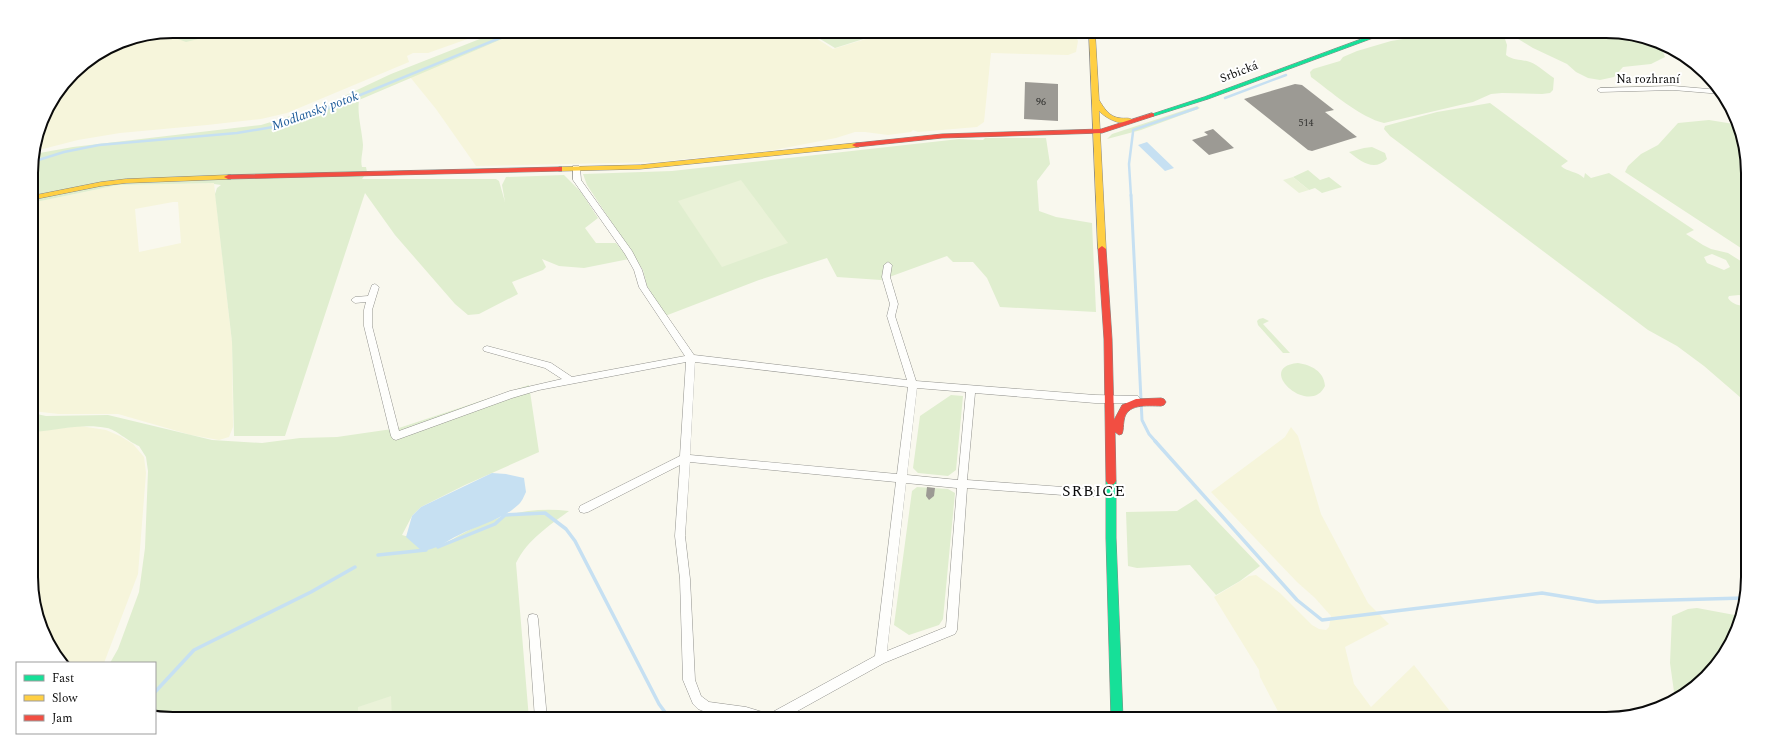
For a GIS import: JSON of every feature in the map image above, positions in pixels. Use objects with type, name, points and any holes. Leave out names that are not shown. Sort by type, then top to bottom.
[{"type":"street","points":[[1092,38],[1108,339],[1117,712]]},
{"type":"street","name":"Srbická","points":[[38,197],[101,184],[141,180],[576,168],[640,168],[953,136],[1097,132],[1110,130],[1158,114],[1370,38]]},
{"type":"street","name":"Na rozhraní","points":[[1600,90],[1673,88],[1713,91]]},
{"type":"street","points":[[1096,101],[1104,114],[1117,121],[1158,114]]},
{"type":"street","points":[[576,168],[577,180],[629,253],[638,270],[643,287],[691,358],[680,536],[685,579],[689,680],[693,694],[708,709],[743,712]]},
{"type":"street","points":[[880,659],[903,479],[913,384],[891,316],[894,304],[886,277],[888,265]]},
{"type":"street","points":[[375,288],[368,310],[368,326],[396,436],[538,386],[691,358],[913,384],[1110,399],[1135,399]]},
{"type":"street","points":[[355,300],[371,299]]},
{"type":"street","points":[[487,349],[548,365],[571,381]]},
{"type":"street","points":[[784,712],[880,659],[951,630],[971,389]]},
{"type":"street","points":[[1111,501],[1118,468],[1120,444],[1118,417],[1120,411],[1129,405],[1161,402]]},
{"type":"street","points":[[584,509],[685,458],[903,479],[1090,493]]},
{"type":"street","points":[[533,619],[540,712]]},
{"type":"green space","points":[[164,38],[189,38],[193,40],[198,38],[470,38],[428,53],[413,53],[407,56],[409,62],[287,113],[261,119],[120,133],[78,140],[41,150],[48,121],[56,105],[77,77],[105,56],[121,48],[138,43]]},
{"type":"green space","points":[[177,38],[199,38],[186,42]]},
{"type":"green space","points":[[482,38],[505,38],[359,100],[359,117],[363,145],[361,164],[362,167],[366,167],[367,172],[362,179],[496,179],[499,181],[505,202],[502,185],[506,177],[564,175],[581,192],[598,218],[585,228],[596,243],[616,243],[629,259],[584,268],[559,266],[542,259],[546,267],[543,270],[512,282],[518,294],[479,314],[468,315],[455,304],[395,235],[365,193],[285,436],[234,436],[232,342],[215,194],[217,188],[221,185],[214,183],[118,185],[38,202],[38,164],[40,153],[73,147],[261,125],[323,106],[391,74]]},
{"type":"green space","points":[[506,38],[816,38],[833,49],[869,38],[1076,38],[1078,41],[1076,52],[1068,55],[991,53],[984,122],[977,127],[918,132],[913,130],[911,132],[888,135],[855,132],[836,138],[774,150],[656,162],[476,166],[436,109],[410,77]]},
{"type":"green space","points":[[819,38],[867,38],[835,48]]},
{"type":"green space","points":[[1409,38],[1503,38],[1507,45],[1506,55],[1533,63],[1554,78],[1553,90],[1550,93],[1542,94],[1491,94],[1473,102],[1384,123],[1366,116],[1356,110],[1311,77],[1310,72],[1313,69],[1340,61],[1343,57],[1357,51],[1391,41]]},
{"type":"green space","points":[[1517,38],[1624,39],[1658,48],[1663,52],[1665,57],[1651,64],[1623,67],[1614,77],[1600,80],[1588,78],[1576,72],[1567,64],[1533,48]]},
{"type":"green space","points":[[1490,103],[1568,161],[1561,166],[1563,168],[1584,178],[1585,173],[1591,178],[1609,173],[1694,230],[1686,234],[1711,249],[1728,253],[1741,261],[1741,296],[1729,296],[1728,298],[1732,302],[1741,306],[1741,398],[1704,366],[1677,346],[1648,330],[1390,136],[1384,129],[1385,126],[1437,112]],"holes":[[[1712,254],[1726,260],[1730,267],[1724,270],[1707,263],[1704,257]]]},
{"type":"green space","points":[[1197,106],[1200,108],[1141,130],[1107,139],[1112,134]]},
{"type":"green space","points":[[1709,120],[1732,124],[1740,155],[1741,248],[1625,172],[1628,166],[1641,154],[1658,145],[1678,123]]},
{"type":"green space","points":[[985,138],[1046,138],[1050,164],[1037,181],[1039,211],[1056,217],[1092,223],[1096,312],[1000,307],[987,278],[973,262],[953,262],[947,256],[881,280],[837,277],[827,258],[759,280],[665,316],[647,286],[643,270],[587,185],[583,174],[672,171],[959,139],[983,140]]},
{"type":"green space","points":[[1372,147],[1385,153],[1387,159],[1377,165],[1372,165],[1362,162],[1349,152],[1364,148]]},
{"type":"green space","points":[[1308,170],[1320,180],[1329,177],[1342,187],[1322,193],[1315,188],[1309,190],[1293,177]]},
{"type":"green space","points":[[1293,177],[1309,190],[1299,193],[1283,180]]},
{"type":"green space","points":[[741,180],[788,243],[722,267],[678,201]]},
{"type":"green space","points":[[214,183],[232,342],[233,427],[229,437],[219,440],[191,435],[118,414],[59,414],[38,412],[38,202],[118,185]],"holes":[[[178,202],[181,243],[139,252],[135,209]]]},
{"type":"green space","points":[[1263,318],[1269,321],[1263,324],[1290,353],[1283,353],[1258,325],[1257,321]]},
{"type":"green space","points":[[1298,363],[1312,367],[1322,376],[1325,386],[1318,394],[1308,396],[1298,394],[1289,388],[1283,380],[1281,373],[1286,366]]},
{"type":"green space","points":[[529,385],[539,452],[465,485],[421,507],[412,516],[402,535],[442,546],[472,529],[502,516],[535,510],[569,511],[533,540],[521,554],[516,563],[528,712],[156,711],[156,662],[111,662],[118,649],[139,592],[145,548],[148,471],[146,457],[139,446],[107,428],[88,426],[38,431],[38,414],[46,416],[108,415],[212,440],[262,443],[300,438],[337,437],[399,428]]},
{"type":"green space","points":[[951,395],[963,396],[956,470],[948,476],[918,473],[913,468],[920,416]]},
{"type":"green space","points":[[80,426],[106,430],[133,444],[144,457],[146,473],[138,574],[104,662],[68,662],[52,637],[45,621],[38,586],[38,431]]},
{"type":"green space","points":[[1291,427],[1298,436],[1321,514],[1368,603],[1389,624],[1345,647],[1354,684],[1371,707],[1414,665],[1451,712],[1278,712],[1260,677],[1259,670],[1214,597],[1249,576],[1256,575],[1280,593],[1312,625],[1319,629],[1326,630],[1329,627],[1331,616],[1211,492],[1285,437]]},
{"type":"green space","points":[[917,487],[948,489],[955,493],[943,619],[939,625],[909,635],[894,625],[912,491]]},
{"type":"green space","points":[[1196,499],[1260,566],[1240,581],[1216,595],[1190,565],[1137,568],[1128,566],[1126,512],[1177,511]]},
{"type":"green space","points":[[1697,608],[1735,615],[1727,637],[1713,659],[1702,673],[1674,694],[1670,663],[1672,616],[1688,609]]},
{"type":"green space","points":[[391,696],[392,712],[358,712],[358,707]]},
{"type":"water","points":[[1147,142],[1174,168],[1165,171],[1138,145]]},
{"type":"water","points":[[492,473],[524,478],[526,492],[521,502],[512,510],[505,515],[428,550],[422,551],[406,537],[412,516],[421,507]]},
{"type":"building","points":[[1025,82],[1058,84],[1058,121],[1024,119]]},
{"type":"building","points":[[1295,84],[1302,85],[1334,110],[1325,112],[1357,137],[1312,151],[1308,150],[1244,99]]},
{"type":"building","points":[[1213,129],[1234,148],[1209,155],[1192,140],[1208,135],[1204,132]]},
{"type":"building","points":[[927,487],[935,488],[934,496],[929,500],[926,496]]},
{"type":"waterway","name":"Modlanský potok","points":[[39,160],[64,152],[99,145],[237,133],[273,127],[316,113],[500,38]]},
{"type":"waterway","points":[[1225,98],[1286,75]]},
{"type":"waterway","points":[[1133,130],[1197,108]]},
{"type":"waterway","points":[[1131,196],[1129,164],[1133,132]]},
{"type":"waterway","points":[[1131,195],[1142,420],[1149,434],[1156,442]]},
{"type":"waterway","points":[[1155,441],[1297,600],[1322,620],[1542,593],[1597,602],[1739,598]]},
{"type":"waterway","points":[[438,547],[495,524],[505,515],[545,513],[566,529],[575,541],[659,704],[665,712]]},
{"type":"waterway","points":[[378,555],[426,550]]},
{"type":"waterway","points":[[156,691],[194,650],[311,592],[355,567]]},
{"type":"traffic: fast","points":[[1152,115],[1206,98],[1370,38]]},
{"type":"traffic: fast","points":[[1111,481],[1111,538],[1117,712]]},
{"type":"traffic: slow","points":[[1092,38],[1102,249]]},
{"type":"traffic: slow","points":[[1096,101],[1105,114],[1113,119],[1129,120]]},
{"type":"traffic: slow","points":[[559,169],[640,167],[856,145]]},
{"type":"traffic: slow","points":[[38,197],[101,184],[126,181],[228,177]]},
{"type":"traffic: jam","points":[[856,145],[942,136],[1102,131],[1152,115]]},
{"type":"traffic: jam","points":[[228,177],[559,169]]},
{"type":"traffic: jam","points":[[1102,249],[1108,339],[1111,481]]},
{"type":"traffic: jam","points":[[1119,431],[1119,420],[1125,408],[1136,403],[1161,402]]},
{"type":"district","name":"SRBICE","points":[[1094,491]]}]
